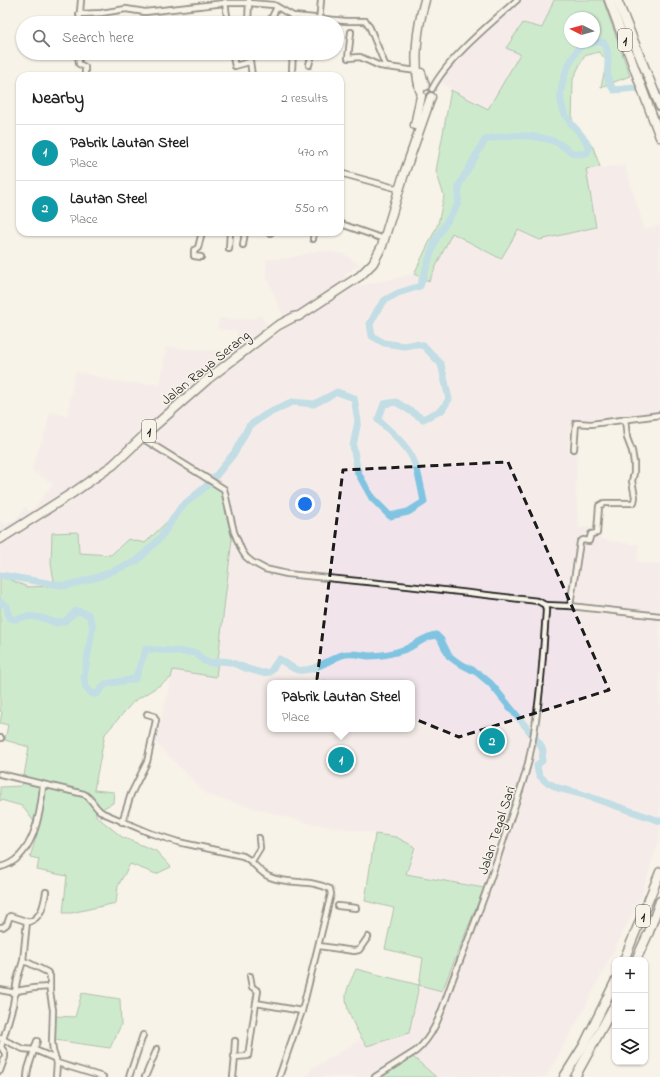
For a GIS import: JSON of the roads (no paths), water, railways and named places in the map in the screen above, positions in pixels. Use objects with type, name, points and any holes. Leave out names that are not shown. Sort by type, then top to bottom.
[{"type":"highway","name":"Jalan Raya Serang","points":[[425,0],[417,46],[417,71],[418,81],[426,92]]},
{"type":"highway","name":"1","points":[[609,0],[660,137]]},
{"type":"highway","name":"1","points":[[617,0],[660,106]]},
{"type":"highway","name":"Jalan Raya Serang","points":[[0,539],[98,476],[208,380],[277,326],[299,316],[360,276],[373,263],[382,246],[404,174],[417,120],[426,92],[422,77],[419,34]]},
{"type":"highway","name":"Jalan Raya Serang","points":[[294,317],[297,312],[364,267],[374,255],[381,238],[395,188],[412,143]]},
{"type":"highway","name":"1","points":[[625,957],[660,872]]},
{"type":"highway","name":"1","points":[[637,957],[649,932],[660,900]]},
{"type":"highway","points":[[563,1077],[584,1045],[612,990]]},
{"type":"highway","points":[[575,1077],[612,1010]]},
{"type":"highway","points":[[581,1077],[591,1050]]},
{"type":"street","points":[[81,0],[79,14],[101,13],[126,9],[145,12],[203,3],[249,2],[277,7],[292,16]]},
{"type":"street","points":[[319,16],[321,0]]},
{"type":"street","points":[[426,92],[450,63],[516,0]]},
{"type":"street","points":[[224,2],[227,16]]},
{"type":"street","points":[[248,16],[249,2]]},
{"type":"street","points":[[272,16],[277,7]]},
{"type":"street","points":[[344,21],[366,21],[386,67]]},
{"type":"street","points":[[351,32],[347,55],[348,58],[360,57],[386,67],[417,71]]},
{"type":"street","points":[[79,60],[79,64],[85,67],[85,72]]},
{"type":"street","points":[[234,60],[235,66],[249,62],[251,72]]},
{"type":"street","points":[[292,70],[293,60]]},
{"type":"street","points":[[310,60],[310,65]]},
{"type":"street","points":[[344,174],[395,188]]},
{"type":"street","points":[[344,225],[381,238]]},
{"type":"street","points":[[201,236],[198,248],[194,250],[194,256],[201,257]]},
{"type":"street","points":[[229,249],[230,236]]},
{"type":"street","points":[[243,245],[244,236]]},
{"type":"street","points":[[574,449],[576,423],[591,424],[660,415]]},
{"type":"street","points":[[570,606],[580,542],[581,540],[590,541],[591,534],[596,533],[599,506],[604,503],[632,504],[634,502],[635,497],[632,481],[634,463],[632,451],[627,438],[625,419]]},
{"type":"street","points":[[142,438],[224,489],[234,532],[242,551],[252,562],[265,569],[287,574],[538,601],[545,605],[570,606],[660,616]]},
{"type":"street","name":"Jalan Tegal Sari","points":[[375,1077],[421,1046],[435,1026],[497,863],[523,783],[534,734],[543,656],[545,605]]},
{"type":"street","points":[[122,822],[131,794],[150,753],[156,720],[154,716],[147,714]]},
{"type":"street","points":[[0,774],[84,794],[90,797],[98,811],[122,822],[178,842],[243,856],[252,861],[270,877],[310,883],[330,889],[333,905],[319,946],[302,1011],[279,1077]]},
{"type":"street","points":[[0,867],[8,864],[28,847],[40,810],[43,785]]},
{"type":"street","points":[[252,861],[260,848],[259,838]]},
{"type":"street","points":[[0,927],[6,925],[9,916],[29,922],[33,920],[42,910],[46,892]]},
{"type":"street","points":[[333,905],[356,908]]},
{"type":"street","points":[[0,1072],[5,1056],[5,1053],[1,1047],[2,1039],[23,962],[27,921]]},
{"type":"street","points":[[319,946],[354,952],[359,950],[368,937]]},
{"type":"street","points":[[23,962],[29,963],[49,974],[53,1010],[52,1042],[56,1061],[56,1077]]},
{"type":"street","points":[[234,1058],[236,1056],[248,1056],[258,991],[251,985],[250,976]]},
{"type":"street","points":[[0,990],[16,992],[34,988],[50,987]]},
{"type":"street","points":[[256,1003],[302,1011]]},
{"type":"street","points":[[129,1077],[143,1036]]},
{"type":"street","points":[[2,1039],[23,1049],[35,1050],[91,1076],[103,1077]]},
{"type":"street","points":[[27,1077],[37,1041]]},
{"type":"street","points":[[233,1077],[235,1041]]},
{"type":"street","points":[[144,1077],[157,1049]]},
{"type":"waterway","points":[[0,575],[65,586],[98,577],[137,561],[161,537],[181,507],[210,483],[235,452],[249,426],[265,415],[292,402],[314,404],[337,392],[354,398],[358,421],[353,446],[358,473],[372,498],[390,516],[408,512],[424,502],[418,473],[412,457],[392,432],[378,420],[384,404],[396,402],[423,419],[442,410],[449,399],[441,364],[424,346],[415,344],[404,346],[384,343],[372,336],[370,324],[378,309],[385,300],[398,293],[420,286],[436,239],[458,204],[459,185],[485,140],[511,136],[539,137],[556,142],[573,153],[587,153],[589,148],[587,143],[568,120],[561,104],[561,90],[564,76],[580,47],[591,43],[603,42],[608,54],[608,78],[614,90],[635,88],[660,93]]},
{"type":"waterway","points":[[0,602],[7,606],[9,618],[13,619],[37,617],[56,623],[65,621],[76,611],[88,614],[93,625],[84,677],[86,688],[93,694],[97,694],[105,684],[135,679],[146,649],[196,653],[204,661],[211,663],[221,661],[230,662],[262,673],[270,672],[279,659],[291,667],[298,670],[304,670],[310,669],[345,654],[374,656],[397,652],[406,649],[428,637],[436,635],[441,640],[449,656],[478,673],[491,684],[540,744],[543,751],[542,761],[537,765],[538,772],[545,781],[558,788],[581,794],[660,821]]},
{"type":"place","name":"Lautan Steel","points":[[492,741]]},
{"type":"place","name":"Pabrik Lautan Steel","points":[[341,760]]}]
